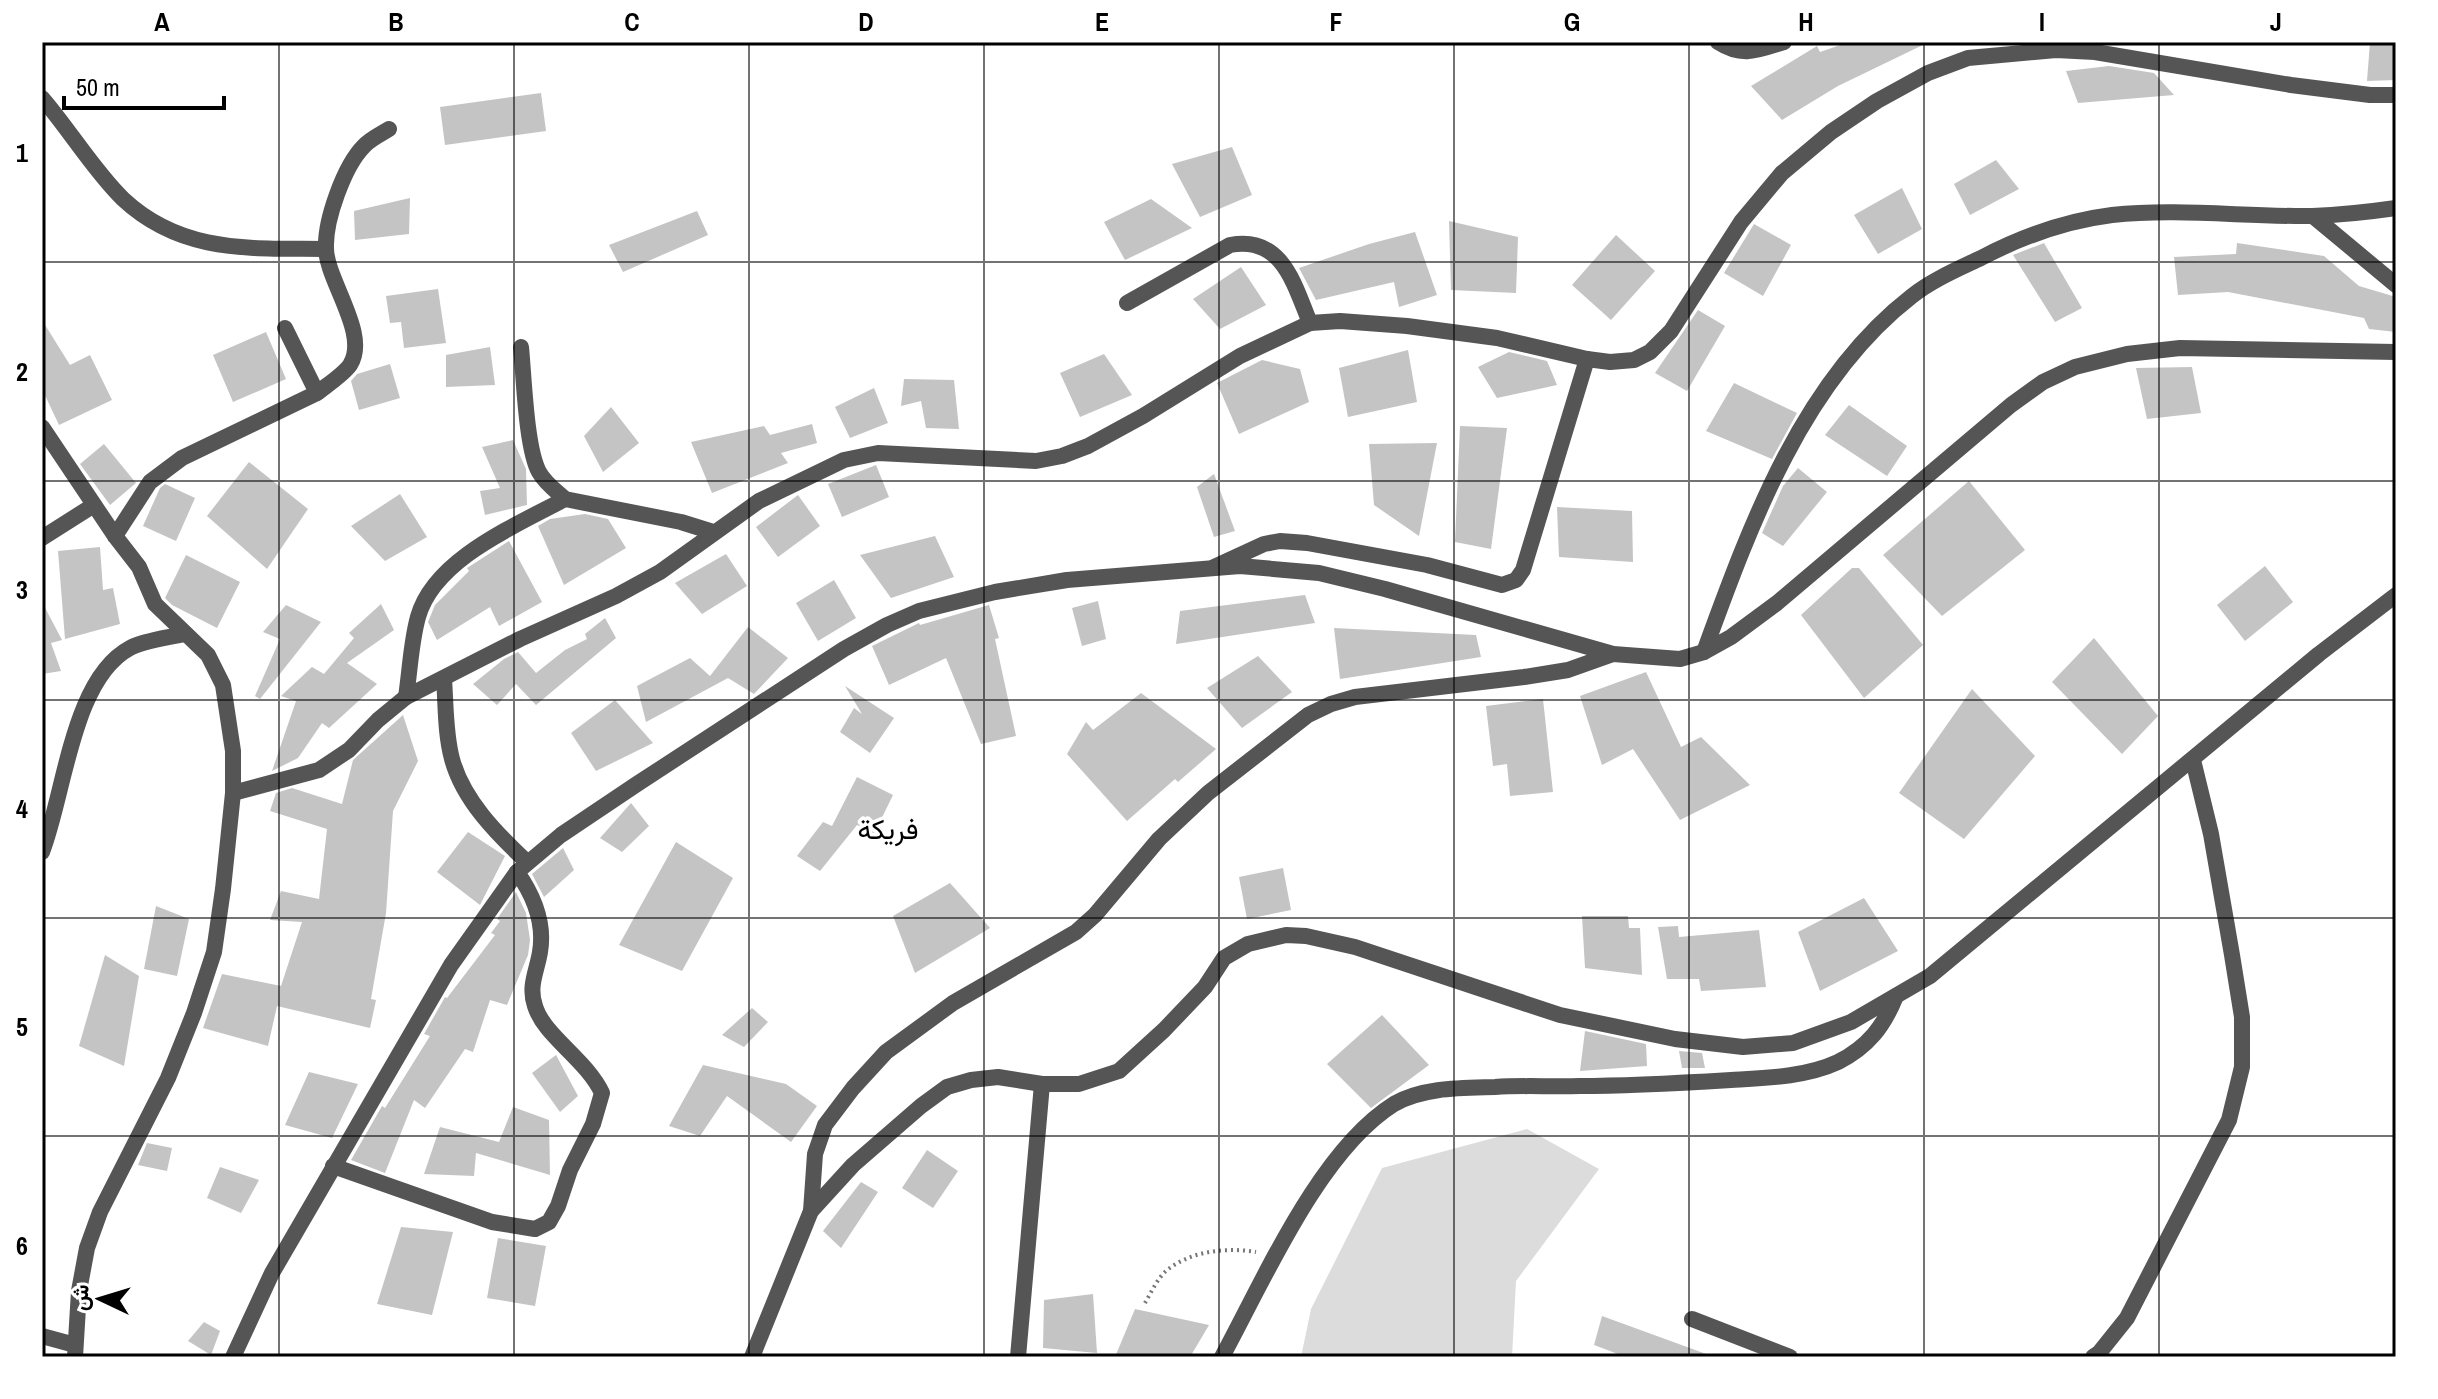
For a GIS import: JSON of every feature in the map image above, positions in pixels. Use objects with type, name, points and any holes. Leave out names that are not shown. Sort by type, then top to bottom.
[{"type":"street","points":[[1718,42],[1730,50],[1750,52],[1784,42]]},
{"type":"street","points":[[233,793],[319,770],[349,750],[406,697],[520,639],[616,596],[660,572],[759,501],[824,468],[856,458],[878,453],[1036,461],[1062,456],[1088,446],[1143,416],[1240,356],[1310,323],[1340,321],[1407,326],[1497,338],[1587,359],[1610,362],[1634,360],[1650,352],[1671,331],[1741,222],[1782,173],[1831,132],[1877,101],[1928,73],[1968,58],[2090,47],[2291,85],[2370,95],[2396,95]]},
{"type":"street","points":[[42,98],[122,198],[157,226],[190,240],[238,249],[325,249]]},
{"type":"street","points":[[115,536],[150,482],[182,458],[317,393],[349,365],[355,349],[350,321],[325,249],[330,220],[345,174],[364,145],[389,129]]},
{"type":"street","points":[[1704,652],[1766,493],[1822,394],[1871,332],[1913,294],[2019,238],[2057,225],[2113,215],[2313,216],[2396,208]]},
{"type":"street","points":[[2313,216],[2396,285]]},
{"type":"street","points":[[1127,303],[1230,245],[1246,242],[1262,247],[1282,262],[1310,323]]},
{"type":"street","points":[[285,328],[317,393]]},
{"type":"street","points":[[521,347],[532,452],[539,472],[550,487],[565,499],[713,532]]},
{"type":"street","points":[[233,1357],[272,1273],[451,965],[522,867],[637,784],[831,657],[887,625],[919,611],[995,592],[1067,580],[1240,566],[1319,573],[1613,654],[1680,659],[1704,652],[1731,637],[1777,603],[2011,405],[2043,382],[2075,367],[2127,354],[2180,348],[2396,352]]},
{"type":"street","points":[[1211,568],[1264,544],[1280,541],[1427,565],[1508,585],[1523,570],[1587,359]]},
{"type":"street","points":[[42,427],[139,567],[155,604],[208,655],[223,685],[233,751],[233,793],[214,952],[168,1078],[100,1212],[81,1270],[75,1351],[42,1336]]},
{"type":"street","points":[[406,697],[418,616],[424,601],[446,573],[499,532],[565,499]]},
{"type":"street","points":[[42,538],[94,505]]},
{"type":"street","points":[[811,1211],[853,1165],[947,1087],[998,1077],[1042,1084],[1079,1084],[1119,1071],[1205,987],[1224,958],[1248,944],[1286,935],[1306,936],[1355,947],[1560,1015],[1675,1039],[1743,1047],[1793,1043],[1851,1022],[1930,976],[2319,654],[2396,595]]},
{"type":"street","points":[[42,852],[80,718],[93,685],[108,663],[132,647],[184,634]]},
{"type":"street","points":[[752,1357],[811,1211],[815,1154],[825,1125],[886,1052],[953,1003],[1076,932],[1095,915],[1159,839],[1208,793],[1308,715],[1355,697],[1539,675],[1568,670],[1613,654]]},
{"type":"street","points":[[333,1166],[492,1222],[535,1229],[549,1222],[558,1206],[570,1170],[593,1124],[602,1093],[595,1078],[546,1027],[535,1007],[532,982],[540,952],[541,923],[522,867],[475,805],[452,760],[446,727],[444,679]]},
{"type":"street","points":[[2093,1357],[2127,1318],[2229,1120],[2242,1067],[2242,1017],[2211,834],[2193,760]]},
{"type":"street","points":[[1222,1357],[1276,1255],[1319,1183],[1372,1122],[1396,1103],[1426,1093],[1462,1088],[1679,1083],[1810,1071],[1836,1063],[1876,1035],[1896,996]]},
{"type":"street","points":[[1018,1357],[1042,1084]]},
{"type":"street","points":[[1692,1319],[1790,1357]]},
{"type":"path","points":[[1145,1303],[1164,1273],[1188,1256],[1246,1250],[1276,1255]]},
{"type":"shaded area","points":[[1527,1129],[1599,1169],[1516,1281],[1512,1357],[1301,1357],[1311,1309],[1382,1168]]},
{"type":"building","points":[[1849,42],[1929,42],[1838,86],[1782,120],[1751,86],[1817,46],[1820,52]]},
{"type":"building","points":[[2370,42],[2396,42],[2396,80],[2367,81]]},
{"type":"building","points":[[2109,66],[2154,73],[2174,95],[2078,103],[2066,71]]},
{"type":"building","points":[[541,93],[546,131],[445,145],[440,107]]},
{"type":"building","points":[[1232,147],[1252,195],[1200,217],[1172,164]]},
{"type":"building","points":[[1996,160],[2019,189],[1970,215],[1954,184]]},
{"type":"building","points":[[1902,188],[1922,229],[1878,254],[1854,215]]},
{"type":"building","points":[[410,198],[409,234],[355,240],[354,211]]},
{"type":"building","points":[[1151,199],[1192,228],[1125,260],[1104,222]]},
{"type":"building","points":[[697,211],[708,235],[623,272],[609,245]]},
{"type":"building","points":[[1449,221],[1518,237],[1516,293],[1451,290]]},
{"type":"building","points":[[1754,224],[1791,245],[1763,296],[1724,273]]},
{"type":"building","points":[[1415,232],[1437,295],[1399,307],[1394,282],[1316,300],[1299,268],[1369,244]]},
{"type":"building","points":[[1616,235],[1655,271],[1611,320],[1572,285]]},
{"type":"building","points":[[2044,243],[2082,308],[2055,322],[2013,255]]},
{"type":"building","points":[[2237,243],[2324,256],[2359,286],[2396,297],[2396,332],[2369,329],[2364,318],[2228,292],[2178,295],[2174,257],[2236,254]]},
{"type":"building","points":[[1241,267],[1266,305],[1220,329],[1193,299]]},
{"type":"building","points":[[438,289],[446,343],[404,348],[401,322],[390,323],[386,296]]},
{"type":"building","points":[[1698,310],[1725,326],[1687,391],[1655,373]]},
{"type":"building","points":[[42,320],[70,365],[90,355],[112,400],[59,425],[42,389]]},
{"type":"building","points":[[266,332],[286,379],[233,402],[213,355]]},
{"type":"building","points":[[490,347],[495,385],[446,387],[446,355]]},
{"type":"building","points":[[1408,350],[1417,402],[1348,417],[1339,368]]},
{"type":"building","points":[[1509,352],[1547,361],[1557,385],[1497,398],[1478,367]]},
{"type":"building","points":[[1104,354],[1132,395],[1080,417],[1060,373]]},
{"type":"building","points":[[1262,360],[1300,369],[1309,402],[1239,434],[1217,383]]},
{"type":"building","points":[[390,364],[400,398],[359,410],[351,381],[357,374]]},
{"type":"building","points":[[2192,367],[2201,413],[2147,419],[2136,368]]},
{"type":"building","points":[[904,379],[954,380],[959,429],[926,428],[921,401],[901,406]]},
{"type":"building","points":[[1734,383],[1797,413],[1772,459],[1706,431]]},
{"type":"building","points":[[874,388],[888,423],[850,438],[835,407]]},
{"type":"building","points":[[1849,405],[1907,446],[1887,476],[1825,435]]},
{"type":"building","points":[[611,407],[639,443],[603,472],[584,436]]},
{"type":"building","points":[[812,424],[817,443],[781,453],[788,463],[712,493],[691,442],[764,426],[770,435]]},
{"type":"building","points":[[1460,426],[1507,428],[1491,549],[1455,542]]},
{"type":"building","points":[[513,440],[526,469],[527,505],[485,515],[480,491],[500,488],[482,447]]},
{"type":"building","points":[[1437,443],[1419,536],[1374,505],[1369,444]]},
{"type":"building","points":[[104,444],[136,483],[110,505],[80,464]]},
{"type":"building","points":[[249,462],[308,509],[267,569],[207,516]]},
{"type":"building","points":[[876,465],[889,497],[842,517],[828,484]]},
{"type":"building","points":[[1798,468],[1827,492],[1783,546],[1762,533],[1783,486]]},
{"type":"building","points":[[1214,474],[1235,531],[1214,537],[1197,487]]},
{"type":"building","points":[[1969,481],[2025,550],[1942,616],[1883,555]]},
{"type":"building","points":[[165,484],[195,498],[176,541],[143,526],[160,488]]},
{"type":"building","points":[[400,494],[427,537],[385,561],[351,526]]},
{"type":"building","points":[[798,495],[820,526],[778,557],[756,527]]},
{"type":"building","points":[[1557,507],[1632,511],[1633,562],[1559,557]]},
{"type":"building","points":[[585,514],[608,519],[626,548],[564,585],[538,526],[550,519]]},
{"type":"building","points":[[935,536],[954,577],[891,598],[860,555]]},
{"type":"building","points":[[509,541],[542,602],[499,626],[490,607],[437,640],[428,622],[435,605],[469,571],[467,568]]},
{"type":"building","points":[[100,547],[103,590],[113,588],[120,624],[65,639],[58,551]]},
{"type":"building","points":[[726,554],[747,586],[702,614],[675,583]]},
{"type":"building","points":[[186,555],[240,582],[217,628],[172,605],[165,598]]},
{"type":"building","points":[[2265,566],[2293,602],[2245,641],[2217,605]]},
{"type":"building","points":[[1852,568],[1859,568],[1923,645],[1864,698],[1801,615]]},
{"type":"building","points":[[834,580],[856,618],[818,641],[796,603]]},
{"type":"building","points":[[1305,595],[1315,623],[1176,644],[1180,611]]},
{"type":"building","points":[[1098,601],[1106,639],[1082,646],[1072,608]]},
{"type":"building","points":[[42,602],[62,640],[51,643],[61,671],[42,674]]},
{"type":"building","points":[[381,604],[394,630],[347,663],[377,684],[329,728],[322,723],[298,758],[272,771],[296,701],[281,696],[312,667],[324,674],[354,638],[349,633]]},
{"type":"building","points":[[286,605],[321,622],[260,699],[255,696],[280,639],[263,632]]},
{"type":"building","points":[[989,605],[999,638],[995,639],[1016,736],[981,744],[946,658],[889,685],[872,646],[919,623]]},
{"type":"building","points":[[605,618],[616,638],[536,705],[516,684],[497,705],[473,684],[504,659],[518,652],[536,673],[565,650],[587,639],[585,634]]},
{"type":"building","points":[[748,627],[788,658],[754,694],[728,678],[646,722],[637,686],[690,658],[710,676]]},
{"type":"building","points":[[1334,628],[1476,635],[1481,657],[1340,679]]},
{"type":"building","points":[[2094,638],[2158,716],[2122,754],[2052,682]]},
{"type":"building","points":[[1258,656],[1292,692],[1242,728],[1207,688]]},
{"type":"building","points":[[1646,672],[1681,747],[1701,737],[1750,785],[1680,820],[1633,749],[1602,765],[1580,696]]},
{"type":"building","points":[[845,686],[894,718],[870,753],[840,732],[854,708],[862,714]]},
{"type":"building","points":[[1972,689],[2035,756],[1964,839],[1899,793]]},
{"type":"building","points":[[1141,693],[1216,749],[1178,782],[1175,779],[1127,821],[1067,754],[1086,722],[1093,730]]},
{"type":"building","points":[[1543,699],[1553,792],[1510,796],[1507,764],[1493,766],[1486,706]]},
{"type":"building","points":[[615,700],[653,743],[596,771],[571,733]]},
{"type":"building","points":[[403,715],[418,761],[393,811],[386,913],[371,999],[376,1000],[370,1028],[277,1006],[268,1046],[203,1028],[222,974],[281,986],[302,922],[270,920],[281,891],[319,899],[327,829],[270,811],[276,793],[292,788],[342,804],[353,760]]},
{"type":"building","points":[[857,777],[893,795],[874,834],[857,825],[820,871],[797,856],[823,822],[832,826]]},
{"type":"building","points":[[631,803],[649,826],[622,852],[600,838]]},
{"type":"building","points":[[468,832],[505,856],[480,905],[437,872]]},
{"type":"building","points":[[676,842],[733,878],[682,971],[619,945]]},
{"type":"building","points":[[563,848],[574,870],[544,897],[532,874]]},
{"type":"building","points":[[1283,868],[1291,910],[1247,919],[1239,877]]},
{"type":"building","points":[[950,883],[990,928],[915,973],[893,916]]},
{"type":"building","points":[[516,892],[526,913],[530,940],[528,955],[507,1005],[490,1000],[473,1052],[465,1049],[425,1108],[414,1100],[385,1173],[351,1160],[382,1106],[385,1108],[430,1036],[424,1034],[445,997],[495,935],[491,933],[500,921],[497,919]]},
{"type":"building","points":[[1864,898],[1898,951],[1820,991],[1798,932]]},
{"type":"building","points":[[156,906],[189,919],[177,976],[144,969]]},
{"type":"building","points":[[1582,916],[1628,916],[1629,928],[1640,928],[1642,975],[1585,968]]},
{"type":"building","points":[[1678,926],[1679,937],[1759,930],[1766,987],[1701,991],[1699,979],[1667,979],[1658,927]]},
{"type":"building","points":[[105,955],[139,976],[124,1066],[79,1046]]},
{"type":"building","points":[[752,1008],[768,1022],[744,1047],[722,1035]]},
{"type":"building","points":[[1382,1015],[1429,1065],[1371,1108],[1327,1064]]},
{"type":"building","points":[[1585,1031],[1646,1044],[1647,1066],[1580,1071]]},
{"type":"building","points":[[1679,1051],[1702,1053],[1705,1068],[1682,1068]]},
{"type":"building","points":[[556,1055],[578,1096],[560,1112],[532,1073]]},
{"type":"building","points":[[703,1065],[786,1084],[817,1106],[791,1142],[727,1096],[700,1136],[669,1126]]},
{"type":"building","points":[[309,1072],[358,1084],[332,1138],[285,1125]]},
{"type":"building","points":[[513,1107],[549,1120],[550,1175],[476,1153],[474,1176],[424,1174],[440,1127],[499,1142]]},
{"type":"building","points":[[147,1143],[172,1148],[167,1171],[138,1165]]},
{"type":"building","points":[[927,1150],[958,1171],[933,1208],[902,1188]]},
{"type":"building","points":[[220,1167],[259,1180],[241,1213],[207,1198]]},
{"type":"building","points":[[861,1182],[878,1192],[841,1248],[823,1231]]},
{"type":"building","points":[[401,1227],[453,1232],[432,1315],[377,1304]]},
{"type":"building","points":[[498,1238],[546,1246],[535,1306],[487,1298]]},
{"type":"building","points":[[1093,1294],[1097,1353],[1043,1348],[1044,1300]]},
{"type":"building","points":[[1135,1309],[1209,1325],[1190,1357],[1115,1357]]},
{"type":"building","points":[[1602,1316],[1709,1355],[1626,1357],[1594,1345]]},
{"type":"building","points":[[204,1322],[220,1331],[211,1355],[188,1341]]},
{"type":"district","name":"فريكة","points":[[888,829]]}]
